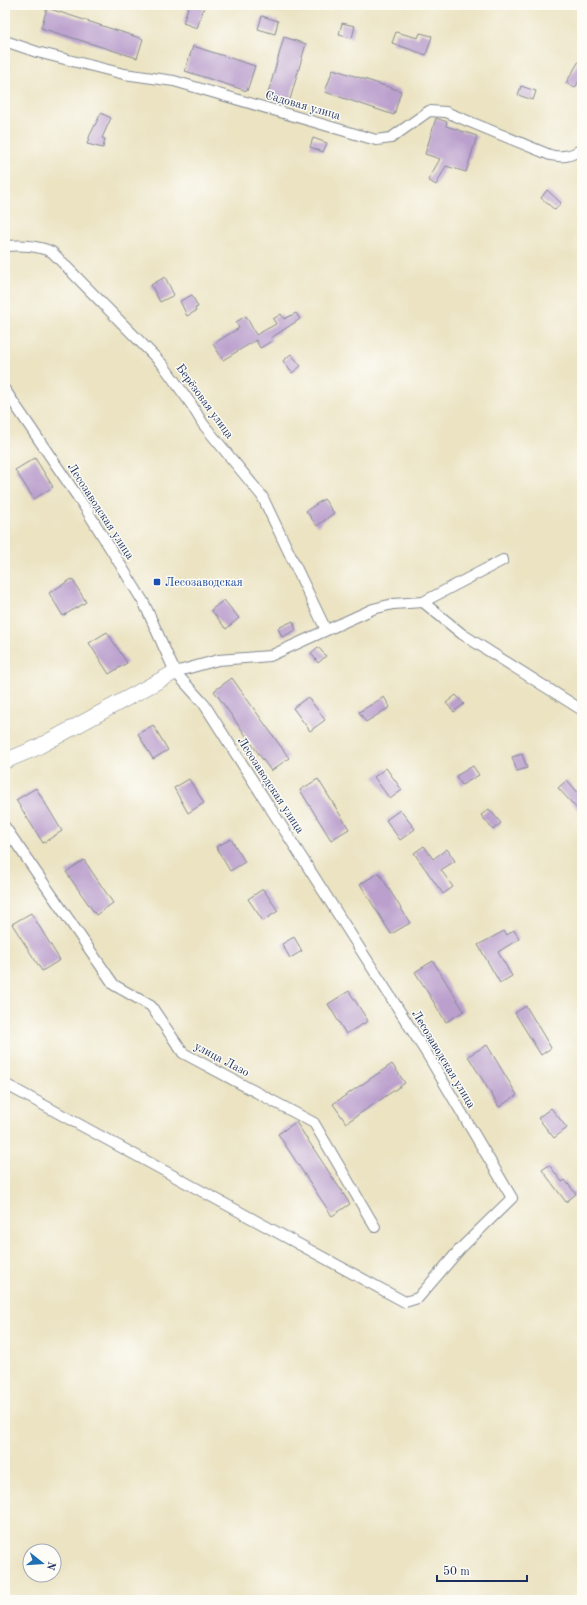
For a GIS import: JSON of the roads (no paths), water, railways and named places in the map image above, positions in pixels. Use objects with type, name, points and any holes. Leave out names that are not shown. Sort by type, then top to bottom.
[{"type":"street","name":"Садовая улица","points":[[5,41],[37,52],[124,74],[174,81],[376,140],[391,138],[429,112],[446,112],[550,155],[561,158],[582,149]]},
{"type":"street","name":"Берёзовая улица","points":[[5,246],[23,245],[40,247],[52,252],[163,365],[191,404],[203,424],[262,496],[326,630]]},
{"type":"street","name":"Лесозаводская улица","points":[[5,390],[86,509],[144,603],[175,672],[204,704],[427,1054],[512,1198],[460,1249],[418,1298],[405,1302],[5,1084]]},
{"type":"street","points":[[5,761],[36,748],[175,672],[218,660],[270,656],[373,609],[393,604],[423,602],[503,560]]},
{"type":"street","points":[[423,602],[462,634],[582,710]]},
{"type":"street","name":"улица Лазо","points":[[5,827],[114,985],[151,1006],[184,1053],[314,1123],[375,1227]]},
{"type":"place","name":"Лесозаводская","points":[[157,582]]}]
